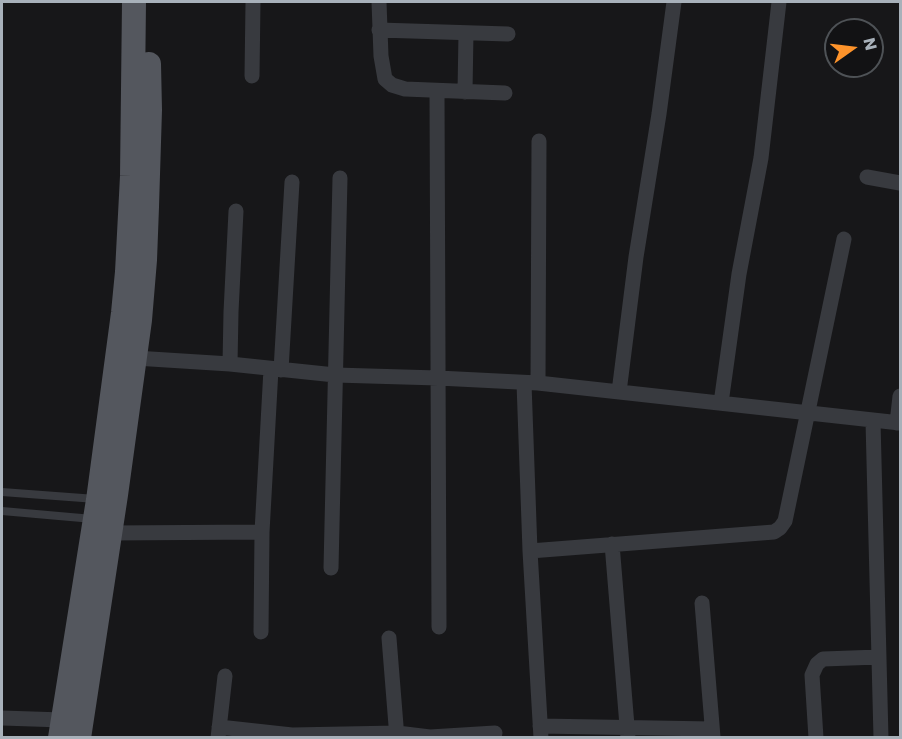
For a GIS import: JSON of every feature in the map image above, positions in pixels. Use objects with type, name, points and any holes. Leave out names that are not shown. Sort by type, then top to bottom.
[{"type":"main road","points":[[67,732],[101,517],[127,272],[132,176],[134,2]]},
{"type":"main road","points":[[101,517],[135,358],[140,320],[146,249],[150,110],[149,2]]},
{"type":"street","points":[[252,76],[253,2]]},
{"type":"street","points":[[378,2],[381,56],[385,79],[392,85],[405,89],[505,93]]},
{"type":"street","points":[[619,392],[636,257],[674,2]]},
{"type":"street","points":[[721,403],[738,274],[761,158],[779,2]]},
{"type":"street","points":[[379,30],[508,34]]},
{"type":"street","points":[[465,92],[466,33]]},
{"type":"street","points":[[437,91],[439,627]]},
{"type":"street","points":[[539,141],[531,383],[530,551],[540,732],[713,733],[702,603]]},
{"type":"street","points":[[867,177],[900,183]]},
{"type":"street","points":[[331,568],[340,178]]},
{"type":"street","points":[[261,632],[262,532],[292,182]]},
{"type":"street","points":[[230,364],[236,211]]},
{"type":"street","points":[[530,551],[774,532],[780,528],[785,521],[844,239]]},
{"type":"street","points":[[135,358],[230,364],[335,375],[531,383],[899,423],[900,396]]},
{"type":"street","points":[[873,420],[881,738]]},
{"type":"street","points":[[101,517],[262,532]]},
{"type":"street","points":[[612,544],[628,733]]},
{"type":"street","points":[[389,638],[397,735]]},
{"type":"street","points":[[816,738],[812,675],[817,664],[823,659],[879,657]]},
{"type":"street","points":[[225,676],[219,732],[430,736],[495,733]]},
{"type":"street","points":[[2,718],[67,732]]},
{"type":"lane","points":[[2,492],[101,517]]},
{"type":"lane","points":[[2,512],[101,517]]}]
